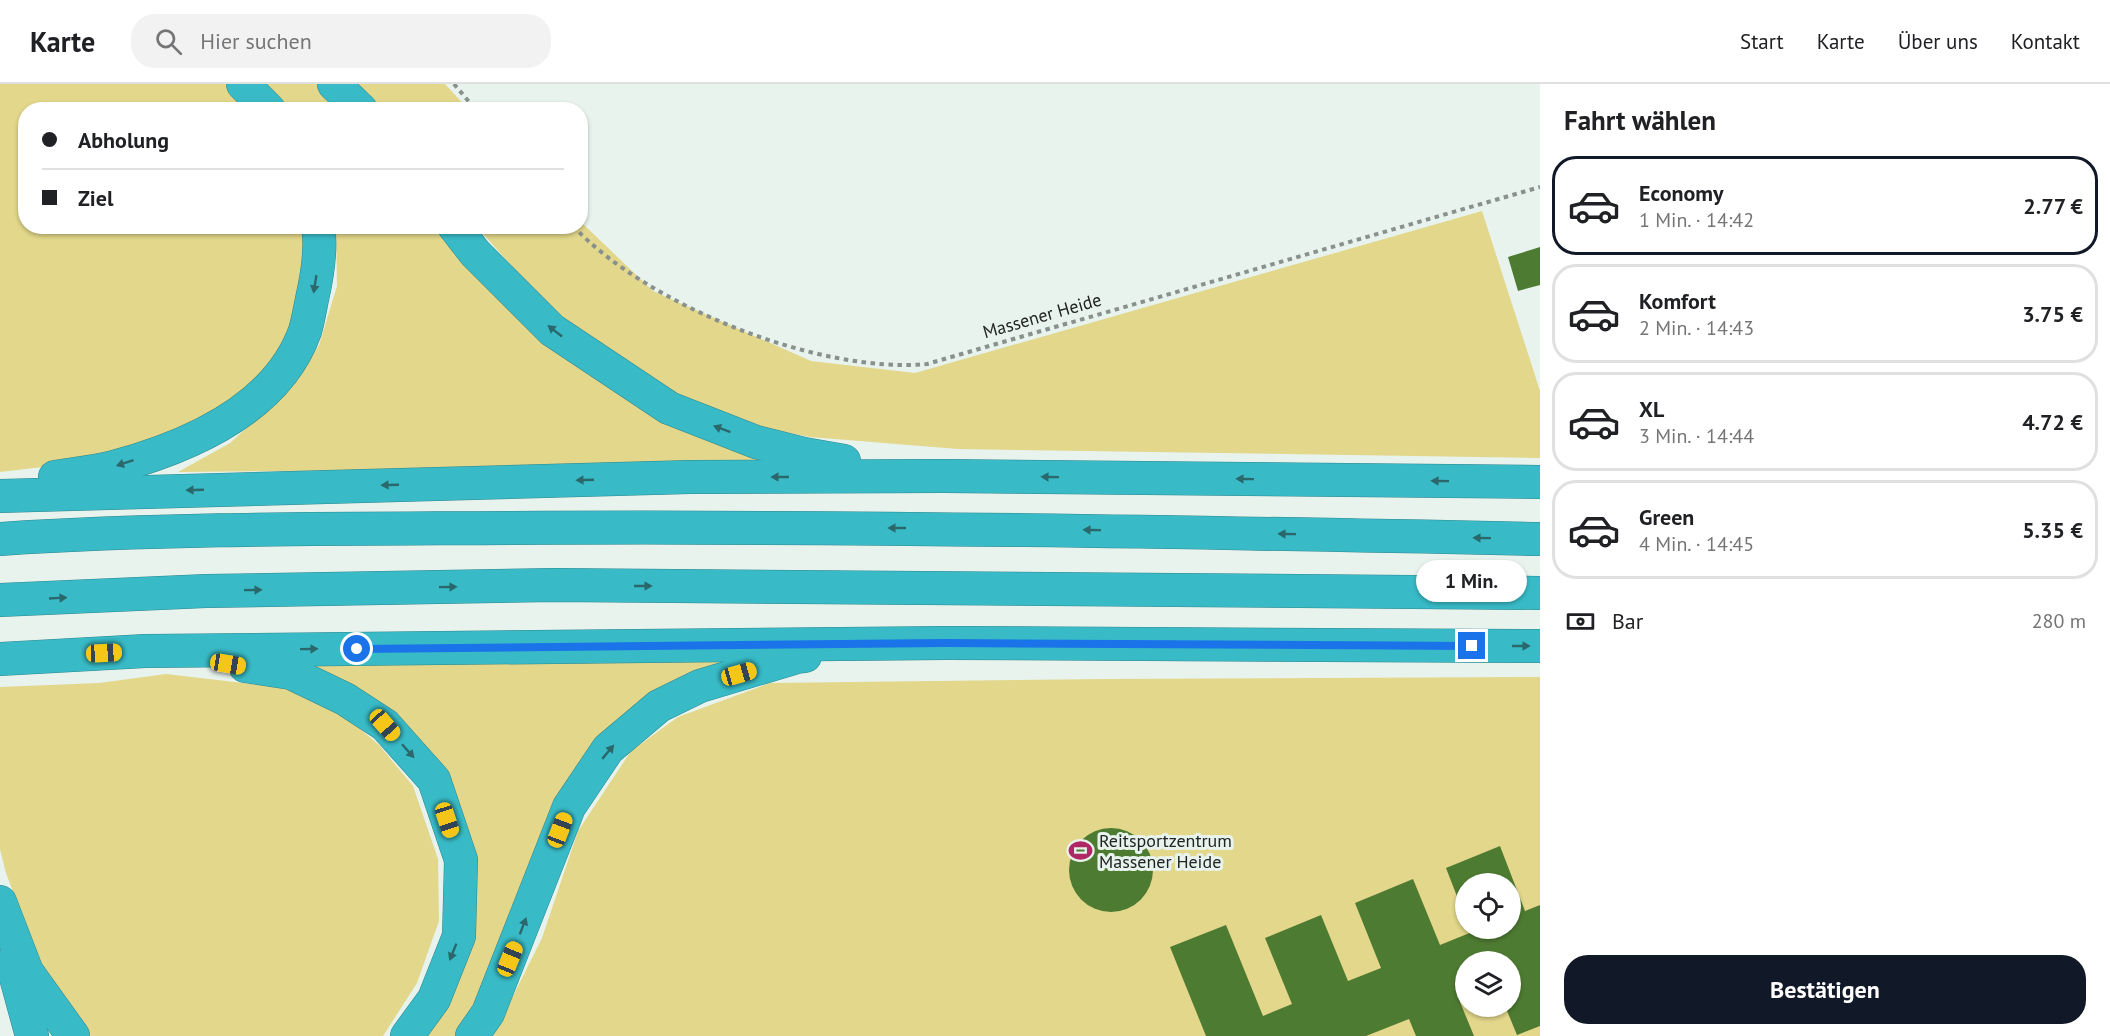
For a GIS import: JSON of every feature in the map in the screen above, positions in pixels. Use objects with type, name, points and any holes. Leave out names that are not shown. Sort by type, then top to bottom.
[{"type":"highway","points":[[243,84],[262,102]]},
{"type":"highway","points":[[334,84],[353,102]]},
{"type":"highway","points":[[0,487],[112,467],[166,450],[217,426],[256,400],[285,369],[305,331],[315,285],[319,234]]},
{"type":"highway","points":[[460,234],[475,253],[552,330],[669,408],[756,442],[804,454],[943,476]]},
{"type":"highway","points":[[0,496],[690,477],[943,476],[1540,482]]},
{"type":"highway","points":[[0,538],[196,530],[980,528],[1540,539]]},
{"type":"highway","points":[[0,600],[206,591],[554,585],[1540,593]]},
{"type":"highway","points":[[472,1036],[488,1013],[569,807],[608,749],[659,706],[700,686],[797,657],[946,643]]},
{"type":"highway","points":[[0,659],[145,651],[946,643],[1540,646]]},
{"type":"highway","points":[[145,651],[291,673],[345,699],[385,725],[434,780],[461,860],[459,936],[434,999],[407,1036]]},
{"type":"highway","points":[[0,902],[27,972],[73,1036]]},
{"type":"highway","points":[[0,921],[32,1036]]},
{"type":"path","points":[[454,84],[469,102]]},
{"type":"path","name":"Massener Heide","points":[[582,234],[616,264],[654,289],[739,329],[780,344],[834,358],[903,366],[927,364],[1540,187]]},
{"type":"shaded area","points":[[0,84],[225,84],[245,102],[18,102],[18,234],[307,234],[307,282],[277,364],[216,415],[110,459],[0,472]]},
{"type":"shaded area","points":[[263,84],[317,84],[336,102],[281,102]]},
{"type":"shaded area","points":[[353,84],[445,84],[462,102],[372,102]]},
{"type":"shaded area","points":[[1482,211],[1540,391],[1540,458],[958,449],[810,437],[755,426],[673,392],[559,319],[483,234],[588,234],[588,229],[653,291],[811,361],[915,373]]},
{"type":"shaded area","points":[[336,234],[444,234],[469,266],[771,455],[772,467],[178,472],[230,443],[291,388],[319,345],[337,286]]},
{"type":"shaded area","points":[[720,655],[719,663],[694,673],[601,741],[461,1036],[420,1036],[467,939],[439,774],[290,665]]},
{"type":"shaded area","points":[[166,674],[287,688],[340,712],[379,745],[413,786],[438,859],[439,921],[417,983],[383,1036],[91,1036],[40,964],[6,873],[0,849],[0,687],[99,683]]},
{"type":"shaded area","name":"Reitsportzentrum Massener Heide","points":[[1540,677],[1540,1036],[493,1036],[542,938],[578,831],[631,751],[678,717],[770,683]]},
{"type":"building","points":[[1540,247],[1540,285],[1518,291],[1508,257]]},
{"type":"building","points":[[1111,828],[1127,831],[1141,840],[1150,854],[1153,870],[1150,886],[1141,900],[1127,909],[1111,912],[1095,909],[1081,900],[1072,886],[1069,870],[1072,854],[1081,840],[1095,831]]},
{"type":"building","points":[[1500,846],[1510,873],[1455,873],[1455,891],[1446,868]]},
{"type":"building","points":[[1413,879],[1440,945],[1455,939],[1521,939],[1521,901],[1525,911],[1540,905],[1540,1026],[1517,1035],[1510,1017],[1521,1017],[1521,951],[1455,951],[1455,1017],[1466,1017],[1474,1036],[1416,1036],[1409,1019],[1366,1036],[1206,1036],[1170,947],[1226,925],[1263,1016],[1292,1004],[1265,938],[1321,915],[1348,981],[1381,968],[1355,903]]},
{"type":"place","name":"Reitsportzentrum Massener Heide","points":[[1081,851]]},
{"type":"route","points":[[357,649],[946,643],[1472,646]]}]
